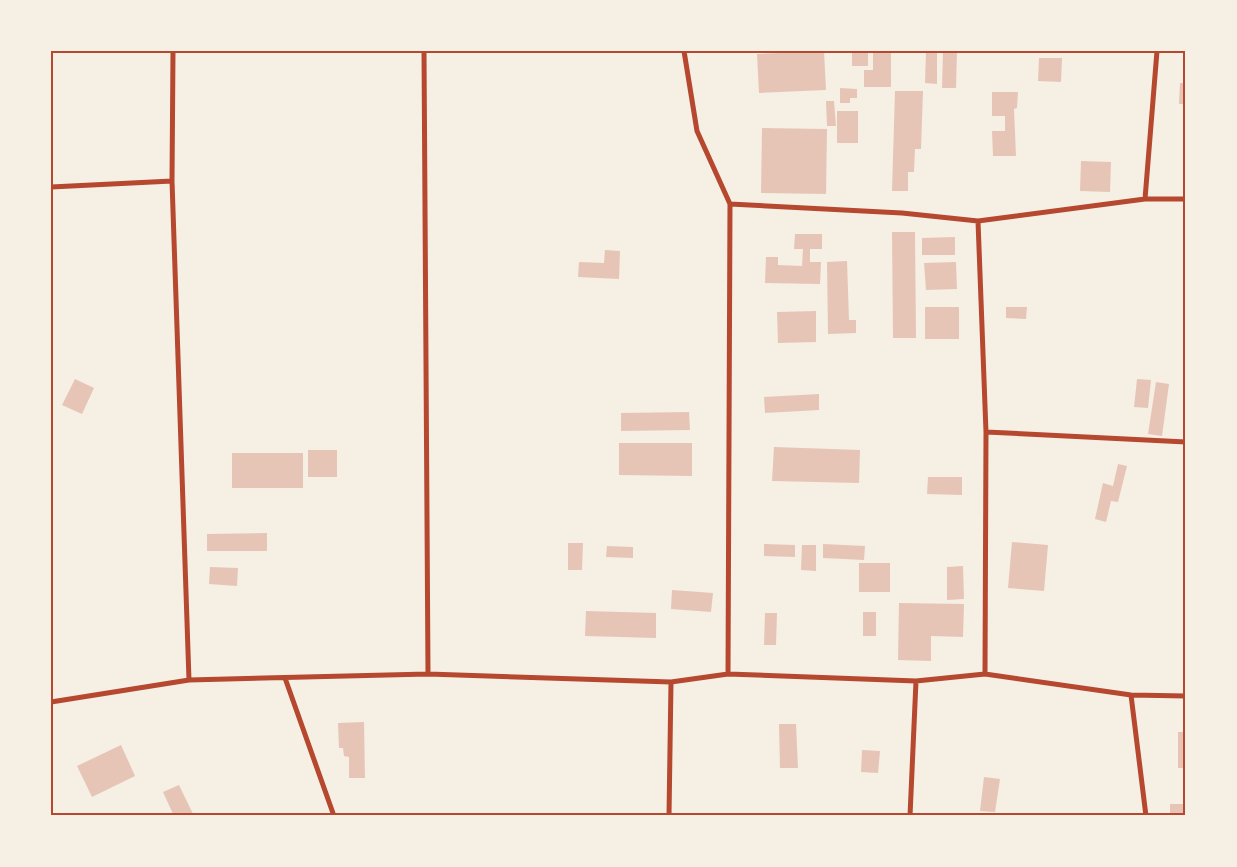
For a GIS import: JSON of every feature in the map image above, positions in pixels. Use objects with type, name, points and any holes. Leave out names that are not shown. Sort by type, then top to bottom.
[{"type":"street","points":[[173,51],[172,181],[190,680]]},
{"type":"street","points":[[424,51],[428,674]]},
{"type":"street","points":[[684,51],[697,131],[730,204],[728,674]]},
{"type":"street","points":[[1145,200],[1156,51]]},
{"type":"street","points":[[51,187],[172,181]]},
{"type":"street","points":[[730,204],[902,213],[978,222],[1145,200],[1186,199]]},
{"type":"street","points":[[978,222],[986,432],[985,674]]},
{"type":"street","points":[[986,432],[1186,442]]},
{"type":"street","points":[[51,702],[190,680],[428,674],[671,682],[728,674],[916,682],[985,674],[1131,695],[1186,696]]},
{"type":"street","points":[[285,678],[334,816]]},
{"type":"street","points":[[669,816],[671,682]]},
{"type":"street","points":[[910,816],[916,682]]},
{"type":"street","points":[[1131,695],[1146,816]]},
{"type":"building","points":[[824,51],[826,90],[759,93],[757,54]]},
{"type":"building","points":[[852,51],[868,51],[868,66],[852,66]]},
{"type":"building","points":[[873,51],[891,51],[891,87],[864,87],[864,70],[873,70]]},
{"type":"building","points":[[926,51],[937,51],[937,84],[925,83]]},
{"type":"building","points":[[943,51],[957,51],[956,88],[942,88]]},
{"type":"building","points":[[1039,58],[1062,58],[1061,82],[1038,81]]},
{"type":"building","points":[[1180,83],[1186,83],[1186,104],[1179,104]]},
{"type":"building","points":[[840,88],[857,89],[857,98],[850,98],[850,103],[840,103]]},
{"type":"building","points":[[895,91],[923,91],[921,149],[915,149],[914,172],[908,172],[908,191],[892,191]]},
{"type":"building","points":[[992,92],[1018,92],[1017,108],[1014,109],[1016,156],[993,156],[992,131],[1005,131],[1005,116],[992,116]]},
{"type":"building","points":[[826,101],[834,101],[836,126],[827,126]]},
{"type":"building","points":[[837,111],[858,111],[858,143],[837,143]]},
{"type":"building","points":[[762,128],[827,129],[826,194],[761,193]]},
{"type":"building","points":[[1081,161],[1111,162],[1110,192],[1080,191]]},
{"type":"building","points":[[892,232],[915,232],[916,338],[893,338]]},
{"type":"building","points":[[795,234],[822,234],[822,249],[810,249],[810,262],[821,262],[820,284],[765,283],[766,257],[778,257],[778,265],[802,266],[803,249],[794,249]]},
{"type":"building","points":[[955,237],[955,255],[922,255],[922,238]]},
{"type":"building","points":[[605,250],[620,251],[619,279],[578,277],[579,262],[604,263]]},
{"type":"building","points":[[847,261],[849,320],[856,320],[856,333],[828,334],[827,262]]},
{"type":"building","points":[[956,262],[957,289],[926,290],[924,263]]},
{"type":"building","points":[[925,307],[959,307],[959,339],[925,339]]},
{"type":"building","points":[[1006,307],[1027,307],[1026,319],[1006,318]]},
{"type":"building","points":[[816,311],[816,342],[778,343],[777,312]]},
{"type":"building","points":[[75,379],[94,388],[82,414],[62,405]]},
{"type":"building","points":[[1137,379],[1151,380],[1148,408],[1134,407]]},
{"type":"building","points":[[1156,382],[1169,384],[1162,436],[1148,434]]},
{"type":"building","points":[[819,394],[819,410],[765,413],[764,397]]},
{"type":"building","points":[[689,412],[690,430],[621,431],[621,413]]},
{"type":"building","points":[[619,443],[692,443],[692,476],[619,475]]},
{"type":"building","points":[[774,447],[860,450],[859,483],[772,481]]},
{"type":"building","points":[[308,450],[337,450],[337,477],[308,477]]},
{"type":"building","points":[[232,453],[303,453],[303,488],[232,488]]},
{"type":"building","points":[[1118,464],[1127,466],[1118,502],[1111,501],[1106,522],[1095,519],[1103,483],[1113,486]]},
{"type":"building","points":[[928,477],[962,477],[962,495],[927,494]]},
{"type":"building","points":[[267,533],[267,551],[207,551],[207,534]]},
{"type":"building","points":[[1012,542],[1048,545],[1044,591],[1008,588]]},
{"type":"building","points":[[568,543],[583,543],[582,570],[568,570]]},
{"type":"building","points":[[764,544],[795,545],[795,557],[764,556]]},
{"type":"building","points":[[823,544],[865,546],[864,560],[823,558]]},
{"type":"building","points":[[802,545],[816,545],[816,571],[801,570]]},
{"type":"building","points":[[607,546],[633,547],[633,558],[606,557]]},
{"type":"building","points":[[859,563],[890,563],[890,592],[859,592]]},
{"type":"building","points":[[963,566],[964,599],[947,600],[947,567]]},
{"type":"building","points":[[210,567],[238,568],[237,586],[209,584]]},
{"type":"building","points":[[672,590],[713,593],[711,612],[671,609]]},
{"type":"building","points":[[899,603],[964,604],[963,637],[931,636],[931,661],[898,660]]},
{"type":"building","points":[[586,611],[656,613],[656,638],[585,636]]},
{"type":"building","points":[[863,612],[876,612],[876,636],[863,636]]},
{"type":"building","points":[[765,613],[777,613],[776,645],[764,645]]},
{"type":"building","points":[[364,722],[365,778],[349,778],[349,757],[344,756],[343,748],[339,748],[338,723]]},
{"type":"building","points":[[779,724],[796,724],[798,768],[780,768]]},
{"type":"building","points":[[1178,732],[1186,732],[1186,768],[1178,768]]},
{"type":"building","points":[[121,745],[135,776],[92,797],[77,766]]},
{"type":"building","points":[[862,750],[880,751],[878,773],[861,772]]},
{"type":"building","points":[[984,777],[1000,779],[995,812],[980,811]]},
{"type":"building","points":[[179,785],[194,816],[174,816],[163,792]]},
{"type":"building","points":[[1170,804],[1186,804],[1186,816],[1170,816]]}]
